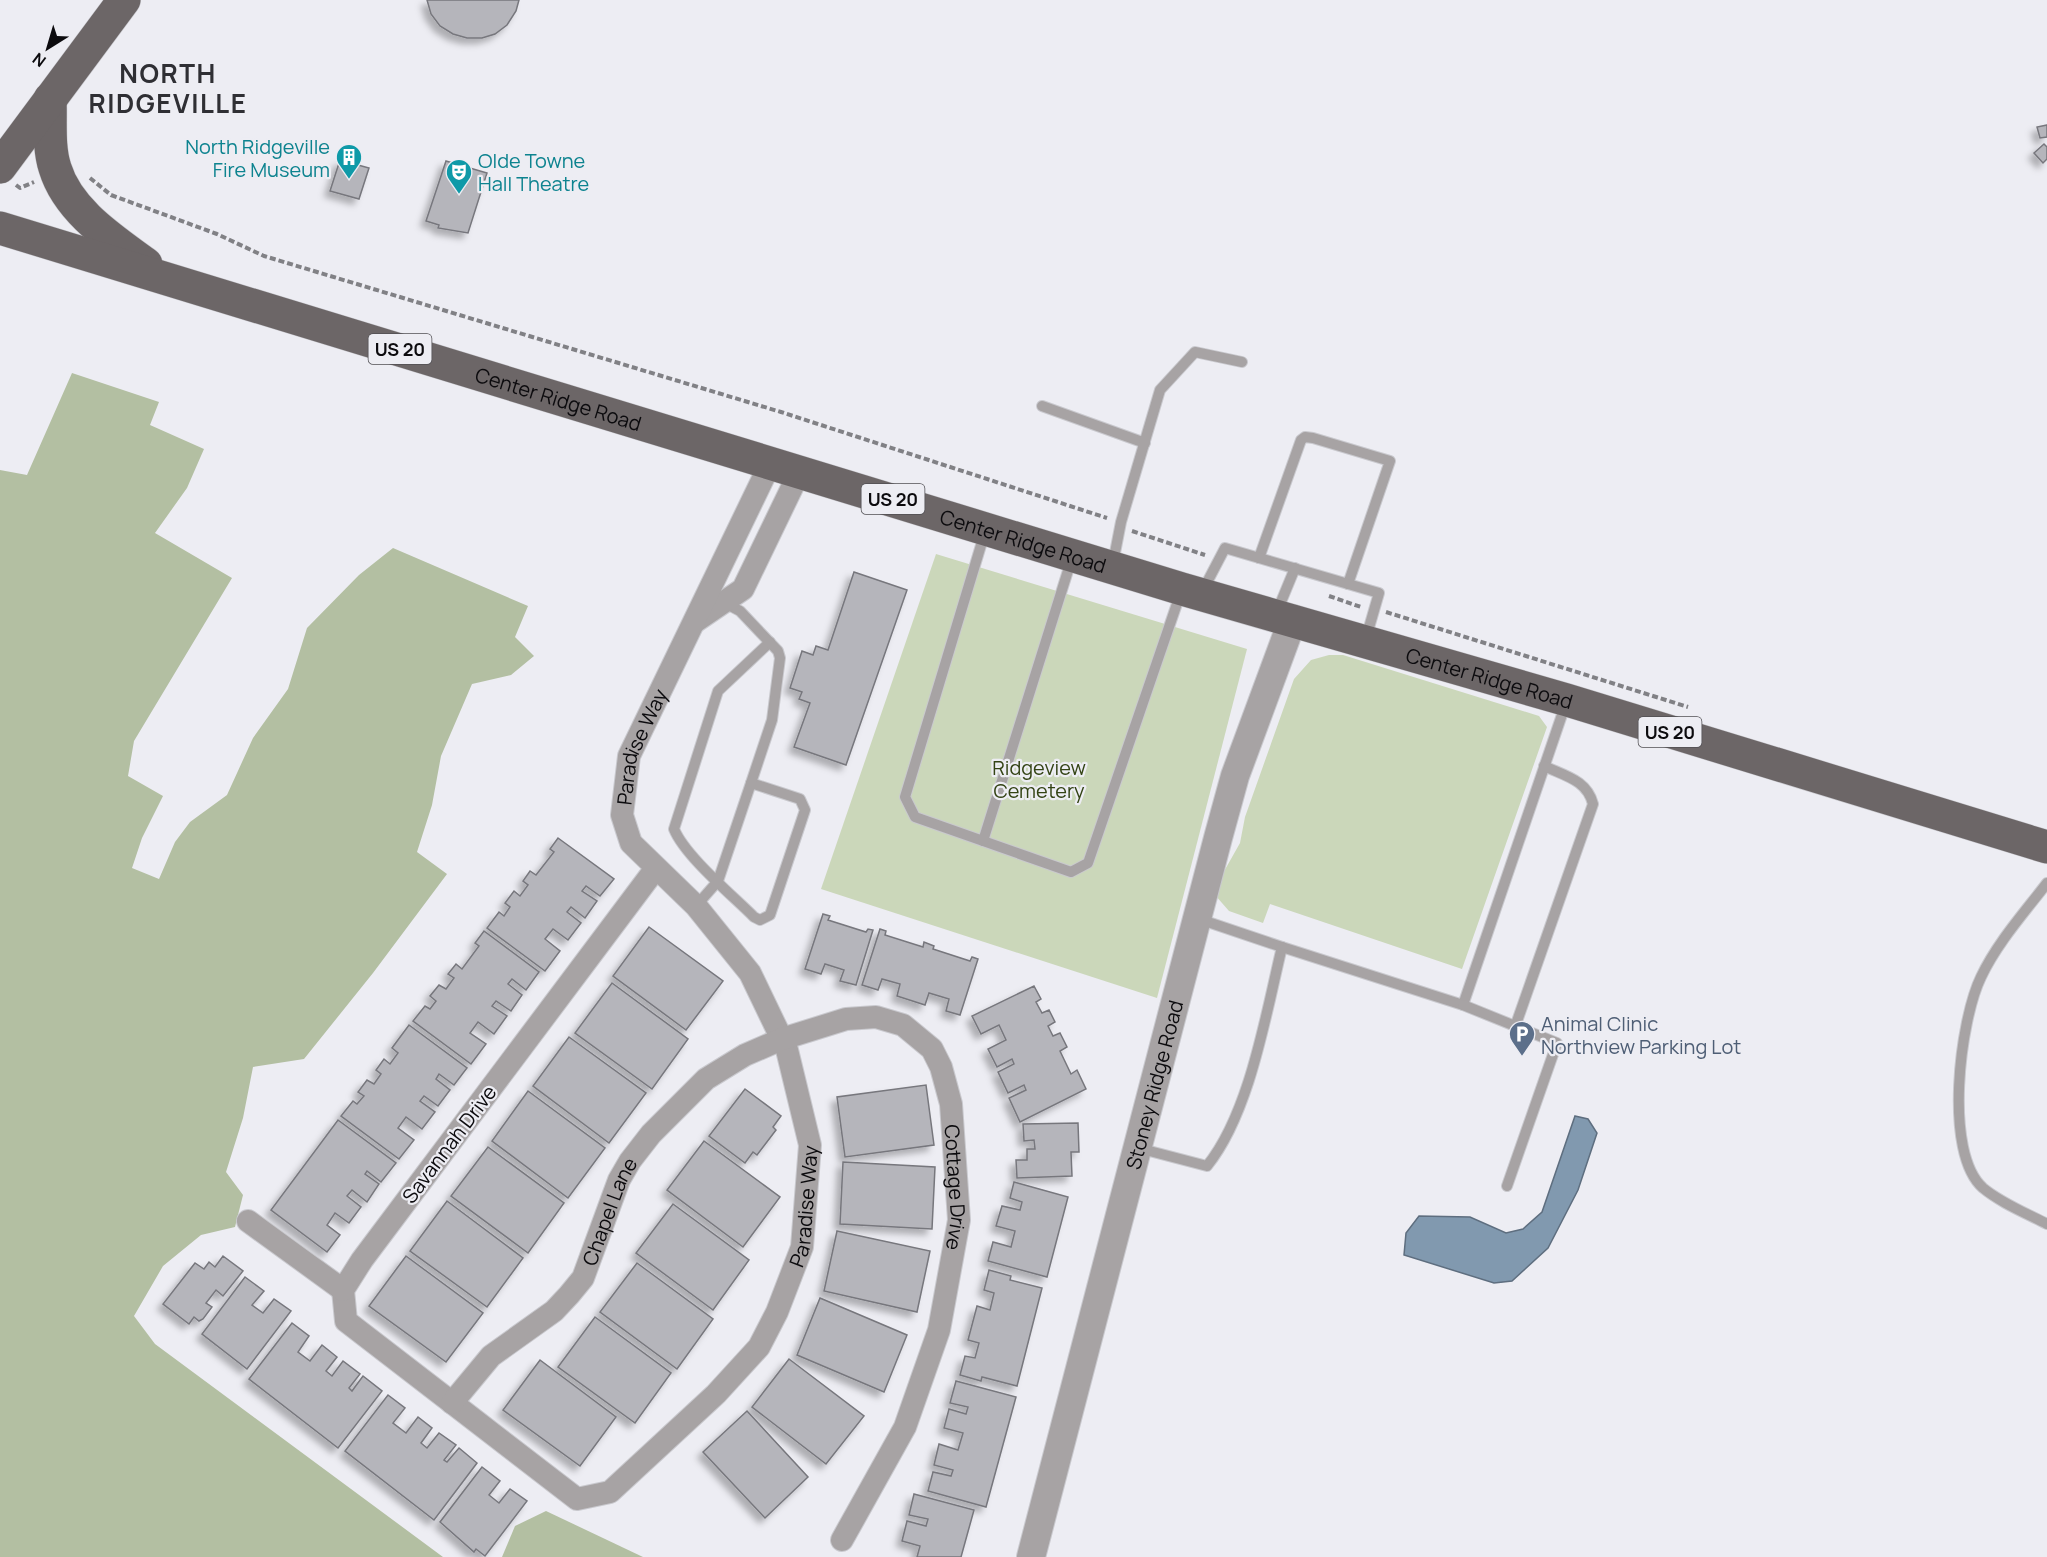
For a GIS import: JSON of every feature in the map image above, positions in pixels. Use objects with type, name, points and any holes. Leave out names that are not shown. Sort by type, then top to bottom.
[{"type":"main road","points":[[7,176],[50,99],[124,0]]},
{"type":"main road","points":[[50,99],[51,143],[71,171],[80,210],[106,234],[164,278]]},
{"type":"main road","name":"Center Ridge Road","points":[[0,228],[1191,591],[1284,617],[1369,626],[1567,700],[2047,847]]},
{"type":"street","name":"Paradise Way","points":[[452,1403],[577,1499],[610,1492],[716,1394],[759,1347],[777,1312],[802,1247],[810,1144],[788,1050],[750,973],[696,906],[631,843],[622,815],[629,756],[694,621],[715,599],[786,466]]},
{"type":"street","points":[[715,599],[743,589],[786,466]]},
{"type":"street","name":"Stoney Ridge Road","points":[[1031,1557],[1235,776],[1284,617]]},
{"type":"street","name":"Savannah Drive","points":[[343,1290],[362,1260],[656,868]]},
{"type":"street","name":"Cottage Drive","points":[[782,1039],[846,1020],[876,1017],[903,1025],[932,1049],[941,1067],[951,1104],[959,1220],[939,1330],[905,1428],[842,1540]]},
{"type":"street","name":"Chapel Lane","points":[[452,1403],[491,1356],[554,1311],[583,1278],[619,1180],[651,1134],[706,1079],[745,1055],[782,1039]]},
{"type":"street","points":[[248,1221],[343,1290],[346,1321],[452,1403]]},
{"type":"lane","points":[[1112,566],[1121,522],[1160,390],[1195,352],[1242,362]]},
{"type":"lane","points":[[1042,406],[1145,443]]},
{"type":"lane","points":[[1259,558],[1301,440],[1305,437],[1390,461],[1348,584]]},
{"type":"lane","points":[[986,528],[905,797],[915,816],[1071,872],[1088,863],[1191,591],[1219,560],[1225,548],[1379,593],[1369,626]]},
{"type":"lane","points":[[983,841],[1073,554]]},
{"type":"lane","points":[[1284,617],[1289,583],[1295,568]]},
{"type":"lane","points":[[696,906],[718,881],[774,711],[774,693],[780,658],[778,651],[740,611],[715,599]]},
{"type":"lane","points":[[751,783],[800,799],[805,810],[770,915],[760,920],[754,917],[718,881],[676,835],[675,822],[718,691],[770,642]]},
{"type":"lane","points":[[1463,1005],[1567,700]]},
{"type":"lane","points":[[1515,1027],[1593,804],[1590,792],[1582,783],[1544,766]]},
{"type":"lane","points":[[2047,883],[2011,929],[1981,977],[1963,1032],[1958,1110],[1965,1158],[1982,1187],[2047,1224]]},
{"type":"lane","points":[[1198,918],[1463,1005],[1557,1043],[1507,1186]]},
{"type":"lane","points":[[1138,1148],[1207,1166],[1221,1149],[1255,1063],[1282,947]]},
{"type":"path","points":[[7,176],[20,188],[71,171],[111,195],[217,234],[264,256],[770,409],[1121,522],[1140,534],[1219,560]]},
{"type":"path","points":[[1289,583],[1369,626],[1394,613],[1679,705]]},
{"type":"green space","points":[[72,373],[159,402],[150,425],[204,449],[187,488],[155,533],[232,578],[134,741],[128,776],[163,796],[142,838],[132,868],[159,879],[175,842],[190,822],[227,795],[253,738],[288,689],[307,628],[359,575],[393,548],[528,606],[515,637],[534,656],[511,675],[472,684],[441,756],[432,805],[417,852],[447,874],[373,973],[304,1059],[253,1067],[243,1118],[226,1172],[243,1195],[235,1227],[201,1235],[163,1266],[134,1316],[155,1344],[443,1557],[0,1557],[0,470],[27,475]]},
{"type":"green space","name":"Ridgeview Cemetery","points":[[936,554],[1247,649],[1157,998],[821,889]]},
{"type":"green space","points":[[1329,655],[1343,655],[1539,716],[1547,727],[1462,969],[1270,904],[1263,923],[1229,911],[1215,895],[1218,882],[1240,843],[1245,817],[1294,679],[1311,660]]},
{"type":"green space","points":[[546,1511],[643,1557],[502,1557],[515,1526]]},
{"type":"water","points":[[1575,1116],[1588,1119],[1597,1133],[1578,1190],[1548,1248],[1512,1281],[1494,1283],[1404,1255],[1406,1233],[1419,1216],[1470,1217],[1506,1233],[1523,1229],[1542,1212]]},
{"type":"building","points":[[427,0],[519,0],[516,11],[507,25],[495,34],[482,38],[467,38],[453,34],[440,26],[431,14]]},
{"type":"building","points":[[2047,125],[2047,137],[2040,138],[2037,127]]},
{"type":"building","points":[[2044,144],[2047,147],[2047,159],[2043,163],[2034,153]]},
{"type":"building","name":"North Ridgeville Fire Museum","points":[[340,160],[369,168],[359,199],[330,191]]},
{"type":"building","points":[[446,161],[487,173],[468,233],[438,228],[439,225],[426,221]]},
{"type":"building","points":[[854,572],[907,590],[846,765],[794,747],[810,703],[799,699],[802,692],[790,688],[802,651],[813,655],[816,646],[828,650]]},
{"type":"building","points":[[558,838],[614,879],[600,896],[586,886],[582,891],[597,901],[585,918],[571,907],[567,912],[581,923],[568,940],[553,929],[545,939],[560,951],[545,971],[487,928],[499,912],[504,916],[510,907],[505,903],[514,891],[520,896],[528,885],[523,881],[530,871],[536,875],[554,852],[550,849]]},
{"type":"building","points":[[823,914],[830,916],[828,920],[866,932],[868,929],[873,930],[856,985],[840,981],[844,970],[825,964],[821,974],[805,969]]},
{"type":"building","points":[[649,927],[723,981],[686,1030],[613,976]]},
{"type":"building","points":[[880,929],[886,931],[885,935],[923,947],[924,942],[934,946],[933,949],[970,961],[972,957],[978,959],[960,1015],[946,1011],[949,999],[929,993],[925,1005],[897,996],[900,984],[882,979],[878,990],[862,985]]},
{"type":"building","points":[[484,931],[539,972],[526,990],[512,979],[508,984],[522,995],[511,1011],[496,1001],[492,1006],[507,1016],[494,1034],[478,1022],[470,1033],[486,1044],[471,1064],[413,1021],[425,1006],[430,1009],[436,1001],[430,996],[439,985],[446,989],[454,978],[448,974],[456,964],[462,969],[479,946],[475,943]]},
{"type":"building","points":[[612,983],[688,1039],[652,1089],[575,1033]]},
{"type":"building","points":[[1034,986],[1041,999],[1036,1002],[1042,1013],[1049,1010],[1055,1022],[1048,1026],[1053,1036],[1060,1033],[1067,1047],[1060,1051],[1071,1074],[1077,1070],[1086,1089],[1020,1122],[1009,1098],[1026,1090],[1024,1085],[1008,1093],[998,1072],[1014,1064],[1012,1059],[997,1067],[988,1049],[1006,1040],[999,1025],[981,1034],[972,1016]]},
{"type":"building","points":[[409,1025],[467,1068],[454,1085],[439,1074],[436,1079],[450,1090],[438,1106],[424,1096],[420,1101],[435,1112],[422,1129],[406,1117],[398,1128],[414,1140],[399,1159],[341,1116],[353,1101],[357,1104],[364,1096],[358,1092],[367,1080],[374,1084],[381,1074],[376,1070],[384,1059],[390,1064],[398,1053],[392,1048]]},
{"type":"building","points":[[569,1037],[646,1093],[609,1143],[533,1086]]},
{"type":"building","points":[[926,1085],[934,1145],[845,1157],[837,1097]]},
{"type":"building","points":[[745,1089],[781,1116],[773,1127],[776,1130],[757,1155],[753,1152],[745,1163],[709,1136]]},
{"type":"building","points":[[528,1091],[605,1148],[568,1198],[492,1141]]},
{"type":"building","points":[[338,1120],[396,1163],[381,1182],[367,1171],[365,1174],[379,1184],[367,1202],[352,1190],[347,1196],[361,1207],[349,1223],[335,1213],[327,1225],[340,1235],[327,1252],[271,1210]]},
{"type":"building","points":[[1078,1123],[1079,1152],[1071,1152],[1072,1176],[1017,1178],[1016,1160],[1027,1160],[1027,1149],[1035,1149],[1034,1140],[1024,1141],[1023,1124]]},
{"type":"building","points":[[704,1141],[780,1197],[743,1247],[667,1190]]},
{"type":"building","points":[[488,1147],[564,1203],[528,1253],[451,1196]]},
{"type":"building","points":[[843,1162],[935,1167],[932,1229],[840,1224]]},
{"type":"building","points":[[1014,1182],[1068,1197],[1047,1277],[988,1261],[993,1242],[1011,1247],[1015,1231],[996,1226],[1002,1206],[1020,1210],[1022,1202],[1010,1198]]},
{"type":"building","points":[[447,1201],[523,1258],[487,1307],[410,1251]]},
{"type":"building","points":[[673,1204],[749,1260],[713,1310],[636,1253]]},
{"type":"building","points":[[837,1231],[930,1251],[917,1312],[824,1291]]},
{"type":"building","points":[[223,1256],[243,1271],[223,1296],[216,1290],[206,1303],[212,1307],[203,1319],[199,1321],[194,1317],[189,1324],[163,1304],[195,1263],[204,1269],[209,1262],[215,1267]]},
{"type":"building","points":[[406,1256],[483,1313],[446,1362],[369,1306]]},
{"type":"building","points":[[637,1263],[713,1319],[677,1369],[600,1312]]},
{"type":"building","points":[[989,1270],[1011,1276],[1010,1280],[1042,1288],[1017,1386],[982,1377],[981,1381],[960,1375],[965,1356],[975,1358],[979,1343],[968,1340],[977,1306],[990,1310],[994,1293],[984,1290]]},
{"type":"building","points":[[245,1277],[264,1291],[252,1305],[263,1313],[274,1299],[291,1311],[247,1369],[202,1334]]},
{"type":"building","points":[[820,1298],[907,1335],[884,1392],[797,1355]]},
{"type":"building","points":[[595,1317],[671,1373],[635,1423],[558,1367]]},
{"type":"building","points":[[292,1323],[309,1336],[298,1352],[310,1361],[322,1345],[337,1357],[326,1371],[332,1376],[343,1361],[360,1374],[349,1388],[352,1391],[363,1376],[382,1391],[338,1448],[249,1379]]},
{"type":"building","points":[[789,1359],[864,1416],[826,1464],[752,1407]]},
{"type":"building","points":[[540,1360],[616,1417],[580,1466],[503,1410]]},
{"type":"building","points":[[956,1381],[1016,1397],[986,1507],[928,1491],[933,1472],[951,1476],[953,1470],[934,1465],[939,1444],[958,1450],[963,1433],[944,1428],[949,1409],[966,1414],[968,1407],[950,1403]]},
{"type":"building","points":[[388,1395],[405,1408],[393,1423],[406,1433],[418,1417],[432,1428],[421,1443],[427,1448],[439,1433],[456,1445],[444,1460],[447,1462],[459,1448],[477,1463],[434,1520],[345,1451]]},
{"type":"building","points":[[747,1411],[808,1477],[765,1518],[703,1452]]},
{"type":"building","points":[[482,1467],[500,1481],[489,1495],[499,1503],[510,1489],[527,1501],[485,1556],[476,1549],[474,1552],[440,1522]]},
{"type":"building","points":[[914,1494],[974,1510],[961,1557],[917,1557],[920,1546],[902,1541],[907,1521],[926,1526],[928,1519],[909,1515]]},
{"type":"place","name":"North Ridgeville Fire Museum","points":[[349,180]]},
{"type":"place","name":"Olde Towne Hall Theatre","points":[[459,195]]},
{"type":"place","name":"Animal Clinic Northview Parking Lot","points":[[1522,1057]]},
{"type":"district","name":"NORTH RIDGEVILLE","points":[[168,88]]}]
